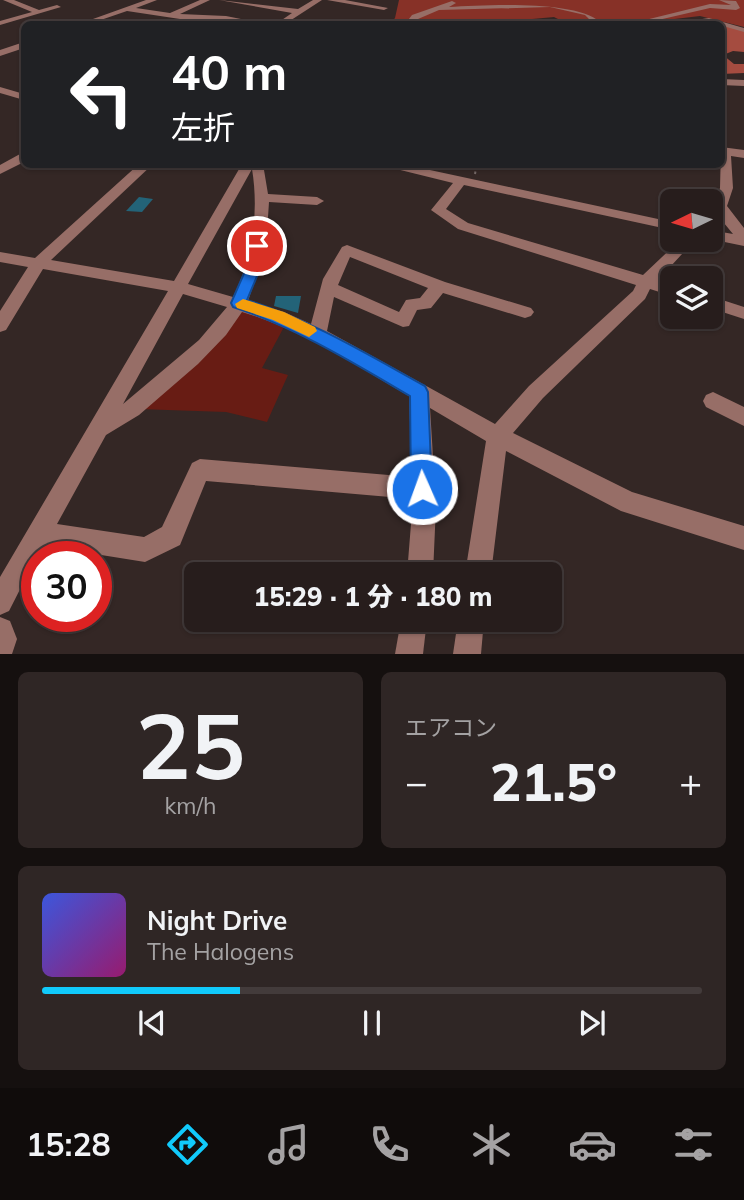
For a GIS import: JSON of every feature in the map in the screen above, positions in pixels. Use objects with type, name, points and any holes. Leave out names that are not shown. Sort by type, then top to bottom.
[{"type":"street","points":[[7,0],[39,12]]},
{"type":"street","points":[[50,0],[65,16]]},
{"type":"street","points":[[92,21],[153,0]]},
{"type":"street","points":[[172,15],[206,0]]},
{"type":"street","points":[[223,0],[300,12]]},
{"type":"street","points":[[259,0],[278,3],[284,0]]},
{"type":"street","points":[[285,21],[318,0]]},
{"type":"street","points":[[331,0],[382,11],[390,0]]},
{"type":"street","points":[[412,21],[415,17],[460,0]]},
{"type":"street","points":[[723,0],[740,9]]},
{"type":"street","points":[[442,9],[550,5],[589,13],[595,21]]},
{"type":"street","points":[[646,21],[710,6],[740,9]]},
{"type":"street","points":[[1,22],[57,7]]},
{"type":"street","points":[[127,9],[189,18],[244,21]]},
{"type":"street","points":[[182,21],[189,18]]},
{"type":"street","points":[[725,25],[744,30]]},
{"type":"street","points":[[0,53],[21,46]]},
{"type":"street","points":[[725,80],[744,81]]},
{"type":"street","points":[[0,90],[21,96]]},
{"type":"street","points":[[725,151],[744,154]]},
{"type":"street","points":[[0,155],[21,158]]},
{"type":"street","points":[[0,170],[21,159]]},
{"type":"street","points":[[723,195],[728,182],[725,163]]},
{"type":"street","points":[[0,325],[38,264],[142,168]]},
{"type":"street","points":[[0,601],[246,168]]},
{"type":"street","points":[[98,429],[135,407],[192,360],[226,323],[253,269],[262,222],[258,168]]},
{"type":"street","points":[[401,168],[660,223]]},
{"type":"street","points":[[461,181],[438,210],[463,226],[660,286]]},
{"type":"street","points":[[262,198],[317,201]]},
{"type":"street","points":[[723,214],[744,213]]},
{"type":"street","points":[[723,217],[744,239]]},
{"type":"street","points":[[723,236],[744,239]]},
{"type":"street","points":[[317,334],[338,262],[347,250],[439,286],[524,312]]},
{"type":"street","points":[[480,562],[497,436],[536,392],[639,295],[646,282],[676,252]]},
{"type":"street","points":[[0,257],[178,287],[278,316],[317,334],[497,436],[629,503],[744,538]]},
{"type":"street","points":[[330,288],[403,321],[412,303],[425,304],[439,286]]},
{"type":"street","points":[[723,307],[744,313]]},
{"type":"street","points":[[419,392],[422,489],[426,522],[421,562]]},
{"type":"street","points":[[713,401],[744,417]]},
{"type":"street","points":[[39,533],[145,551],[171,536],[200,470],[422,489]]},
{"type":"street","points":[[0,631],[4,639],[0,649]]},
{"type":"street","points":[[409,654],[412,632]]},
{"type":"street","points":[[467,654],[470,632]]},
{"type":"shaded area","points":[[399,0],[744,0],[744,27],[700,16],[667,21],[562,21],[554,17],[510,21],[392,21]]},
{"type":"shaded area","points":[[725,25],[744,31],[744,52],[733,51],[725,54]]},
{"type":"shaded area","points":[[725,57],[734,64],[744,64],[744,73],[725,74]]},
{"type":"shaded area","points":[[240,309],[285,325],[262,368],[288,375],[267,422],[226,412],[138,409]]},
{"type":"building","points":[[139,197],[153,199],[142,212],[126,211]]},
{"type":"building","points":[[276,296],[301,296],[298,313],[274,306]]},
{"type":"slow traffic","points":[[243,304],[278,316],[309,331]]},
{"type":"route","points":[[257,246],[253,269],[238,303],[278,316],[317,334],[419,392],[422,489]]}]
